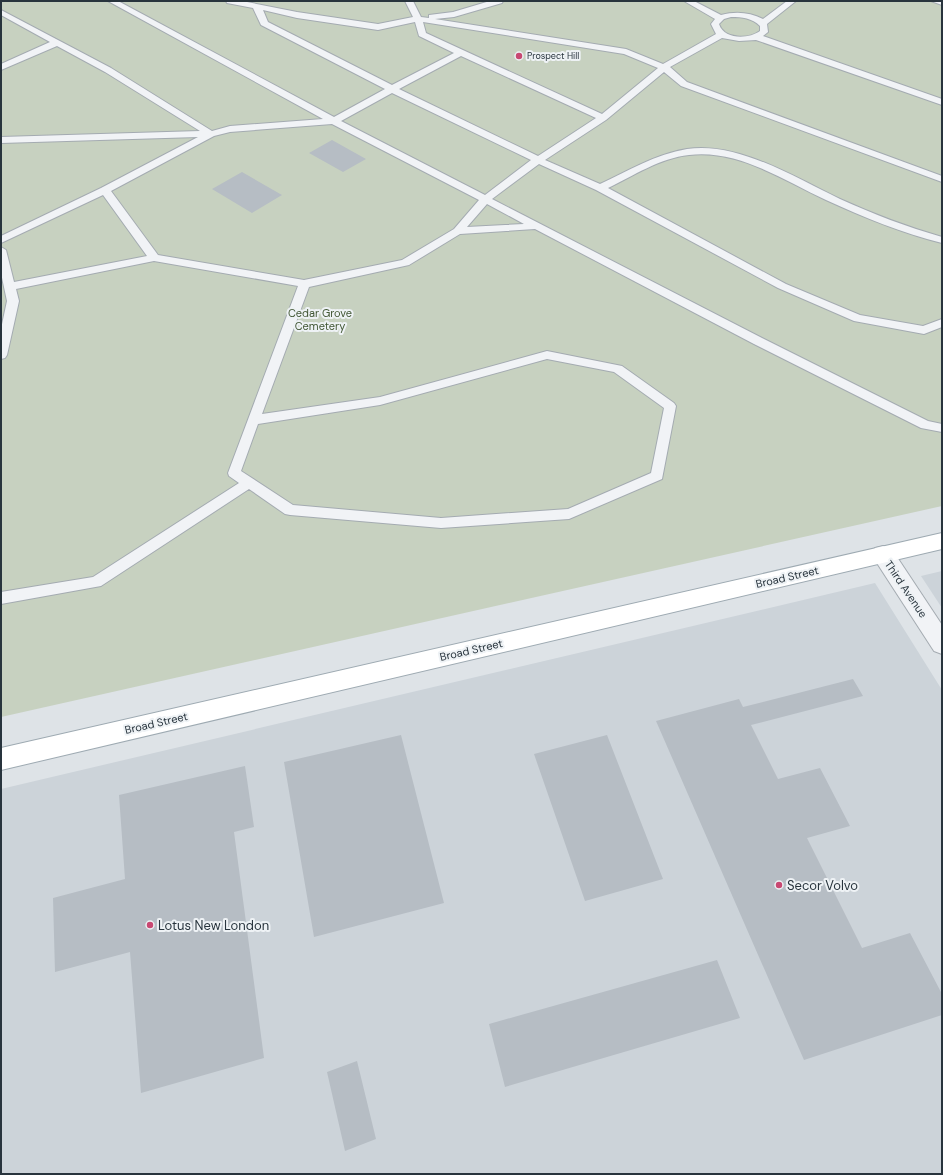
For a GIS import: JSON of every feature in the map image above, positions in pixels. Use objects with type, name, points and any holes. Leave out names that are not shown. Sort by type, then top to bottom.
[{"type":"main road","name":"Broad Street","points":[[1,759],[942,541]]},
{"type":"street","name":"Third Avenue","points":[[882,554],[942,644]]},
{"type":"lane","points":[[112,1],[334,121],[758,341],[924,425],[942,428]]},
{"type":"lane","points":[[230,1],[297,15],[378,27],[454,14],[499,1]]},
{"type":"lane","points":[[408,1],[418,19],[422,34],[603,118]]},
{"type":"lane","points":[[688,1],[720,18]]},
{"type":"lane","points":[[763,23],[792,1]]},
{"type":"lane","points":[[935,1],[942,3]]},
{"type":"lane","points":[[257,7],[264,22],[392,89],[538,160],[600,188],[782,286],[858,318],[924,330],[942,323]]},
{"type":"lane","points":[[757,38],[766,31],[766,27],[763,23],[751,16],[734,14],[720,18],[715,24],[722,34],[735,38],[757,38],[942,102]]},
{"type":"lane","points":[[3,15],[58,42],[108,70],[212,134]]},
{"type":"lane","points":[[418,19],[626,52],[664,67],[684,84],[942,179]]},
{"type":"lane","points":[[9,287],[154,258],[304,284],[405,263],[458,231],[486,199],[538,160],[603,118],[664,67],[722,34]]},
{"type":"lane","points":[[1,67],[58,42]]},
{"type":"lane","points":[[1,240],[105,190],[212,134],[230,129],[334,121],[461,53]]},
{"type":"lane","points":[[1,140],[212,134]]},
{"type":"lane","points":[[600,188],[673,154],[699,151],[726,155],[769,169],[844,204],[922,235],[942,240]]},
{"type":"lane","points":[[105,190],[154,258]]},
{"type":"lane","points":[[458,231],[538,226]]},
{"type":"lane","points":[[1,250],[13,301],[1,355]]},
{"type":"lane","points":[[253,420],[380,401],[547,355],[618,369],[670,406],[658,476],[569,514],[441,523],[290,510],[234,473],[253,420],[304,284]]},
{"type":"lane","points":[[1,598],[96,582],[248,482]]},
{"type":"shaded area","points":[[942,571],[942,608],[921,576]]},
{"type":"shaded area","points":[[875,583],[942,690],[942,1174],[1,1174],[1,789]]},
{"type":"green space","name":"Cedar Grove Cemetery","points":[[1,1],[942,1],[942,506],[1,717]]},
{"type":"building","points":[[332,140],[366,159],[343,172],[309,153]]},
{"type":"building","points":[[242,172],[282,195],[252,213],[212,189]]},
{"type":"building","name":"Secor Volvo","points":[[853,679],[863,696],[751,725],[778,779],[820,768],[850,826],[807,838],[862,948],[910,933],[942,994],[942,1015],[804,1060],[656,721],[739,699],[743,707]]},
{"type":"building","points":[[401,735],[444,903],[314,937],[284,762]]},
{"type":"building","points":[[607,735],[663,879],[585,901],[534,754]]},
{"type":"building","name":"Lotus New London","points":[[245,766],[254,827],[234,832],[264,1058],[141,1093],[130,952],[55,972],[53,898],[125,879],[119,795]]},
{"type":"building","points":[[717,960],[740,1018],[505,1087],[489,1024]]},
{"type":"building","points":[[357,1061],[376,1139],[345,1151],[327,1072]]},
{"type":"place","name":"Prospect Hill","points":[[519,56]]},
{"type":"place","name":"Secor Volvo","points":[[779,885]]},
{"type":"place","name":"Lotus New London","points":[[150,925]]}]
